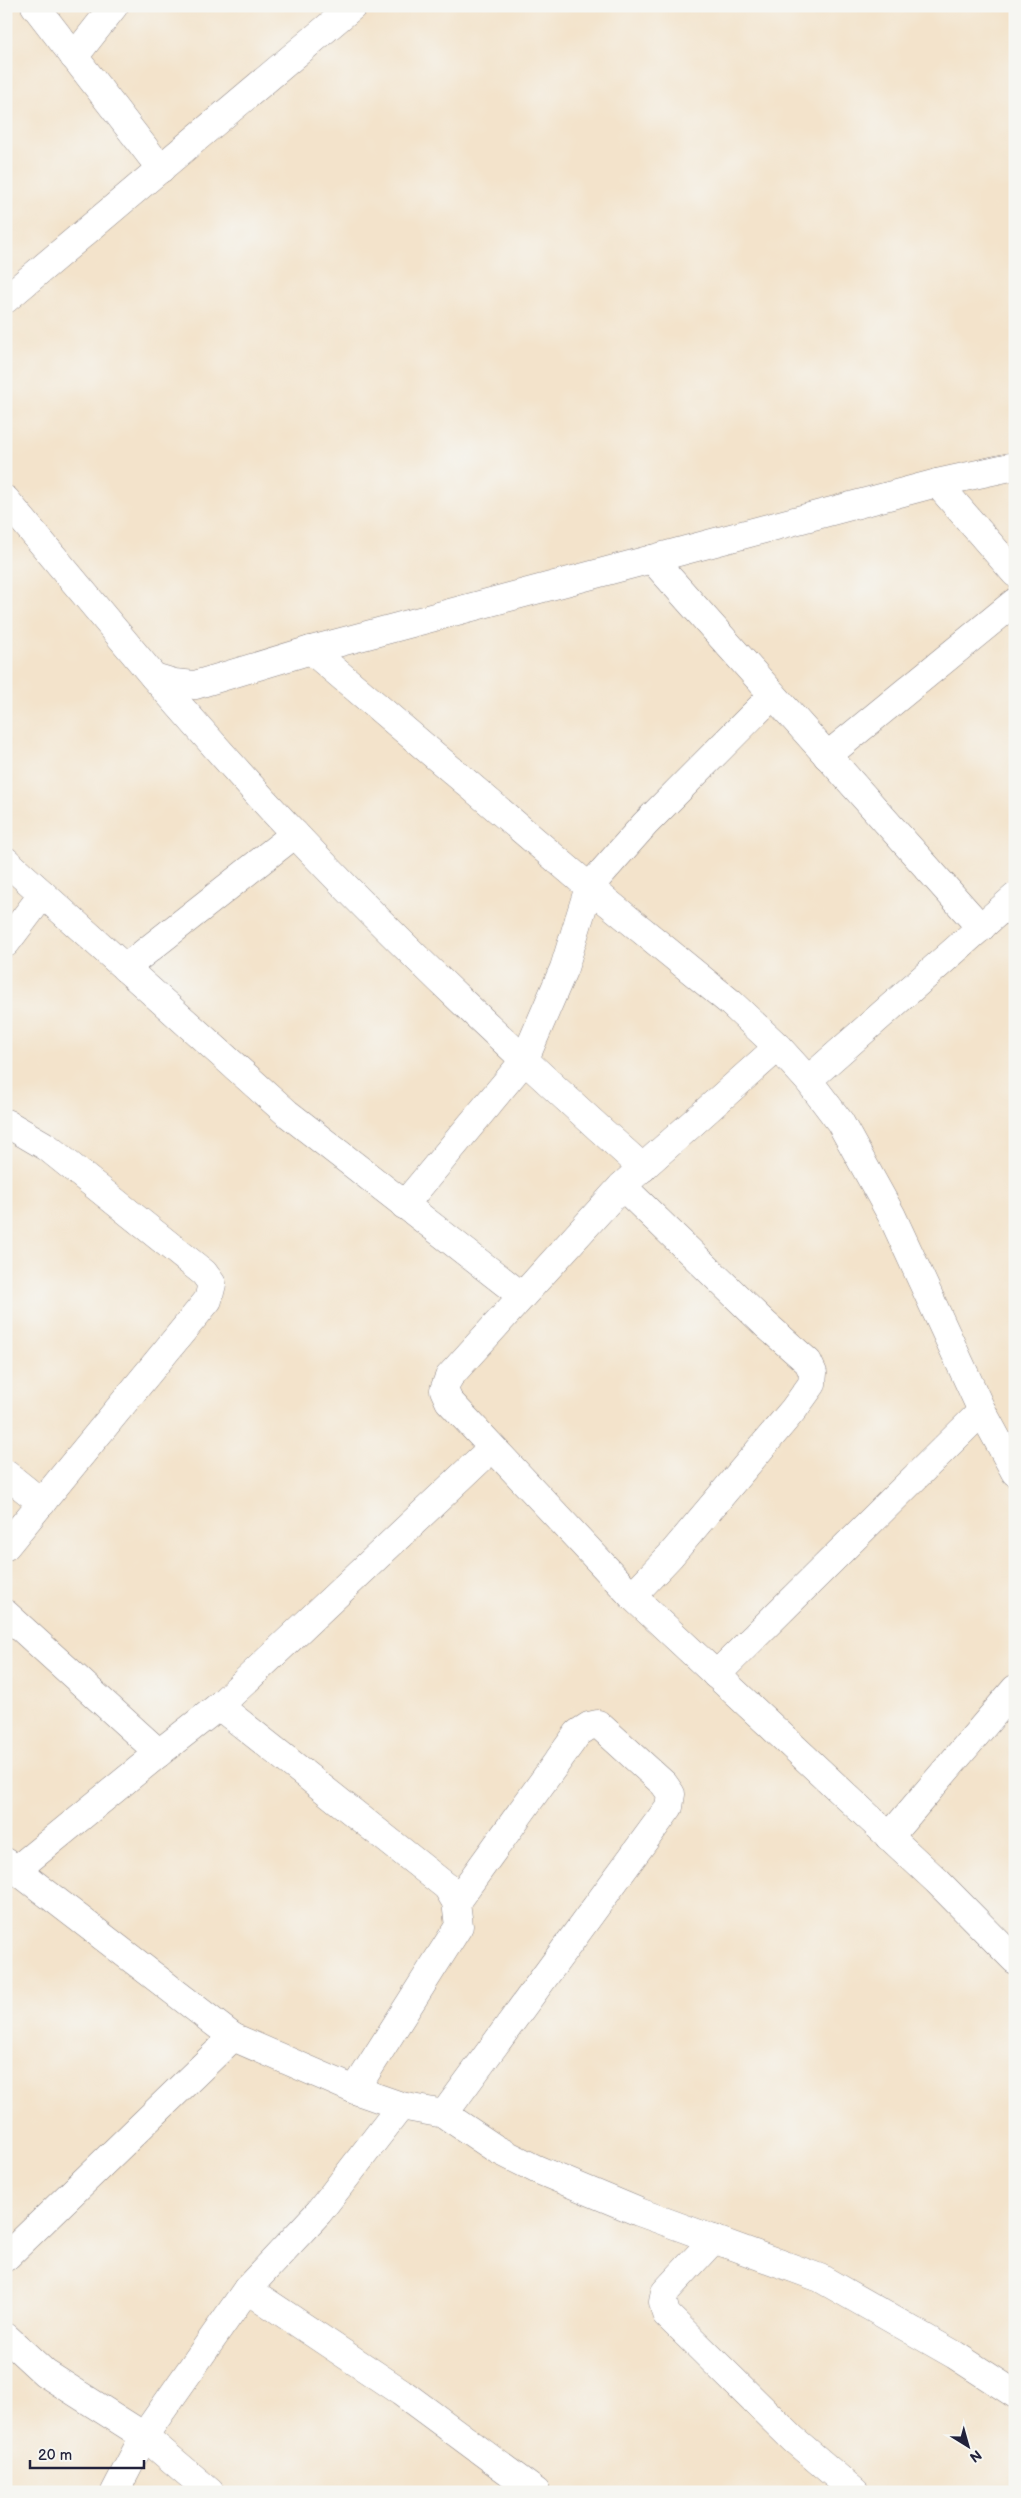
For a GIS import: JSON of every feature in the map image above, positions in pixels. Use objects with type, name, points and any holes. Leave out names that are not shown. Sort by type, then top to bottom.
[{"type":"street","points":[[35,6],[161,169]]},
{"type":"street","points":[[74,57],[114,6]]},
{"type":"street","points":[[6,299],[354,6]]},
{"type":"street","points":[[154,677],[174,683],[194,685],[310,650],[937,483],[1015,466]]},
{"type":"street","points":[[937,483],[1015,573]]},
{"type":"street","points":[[6,500],[154,677],[295,834],[524,1061],[643,1168]]},
{"type":"street","points":[[652,559],[981,928]]},
{"type":"street","points":[[827,756],[1015,602]]},
{"type":"street","points":[[310,650],[589,887],[731,1003],[778,1046],[808,1080],[840,1122],[892,1216],[982,1411],[1015,1472]]},
{"type":"street","points":[[404,1204],[524,1061],[564,968],[589,887],[645,824],[773,695]]},
{"type":"street","points":[[125,968],[295,834]]},
{"type":"street","points":[[6,861],[287,1113],[522,1296]]},
{"type":"street","points":[[6,943],[43,894]]},
{"type":"street","points":[[808,1080],[1015,897]]},
{"type":"street","points":[[778,1046],[622,1186],[449,1377],[444,1390],[448,1401],[632,1596],[889,1837],[1015,1960]]},
{"type":"street","points":[[6,1123],[47,1147],[204,1273],[212,1284],[208,1300],[6,1546]]},
{"type":"street","points":[[622,1186],[766,1325],[808,1362],[813,1373],[812,1384],[794,1409],[671,1555],[632,1596]]},
{"type":"street","points":[[716,1675],[982,1411]]},
{"type":"street","points":[[492,1448],[219,1706],[11,1866],[233,2038],[354,2090],[401,2106],[444,2114],[496,2149],[536,2169],[639,2212],[820,2278],[955,2356],[1015,2394]]},
{"type":"street","points":[[6,1474],[42,1503]]},
{"type":"street","points":[[6,1614],[159,1752]]},
{"type":"street","points":[[889,1837],[1015,1689]]},
{"type":"street","points":[[219,1706],[447,1887],[456,1902],[459,1926],[354,2090]]},
{"type":"street","points":[[444,2114],[669,1807],[671,1794],[664,1784],[598,1724],[589,1726],[578,1733],[456,1902]]},
{"type":"street","points":[[9,2249],[233,2038]]},
{"type":"street","points":[[115,2492],[144,2436],[247,2289],[319,2212],[401,2106]]},
{"type":"street","points":[[714,2239],[665,2292],[663,2302],[666,2314],[793,2439],[855,2492]]},
{"type":"street","points":[[247,2289],[401,2392],[536,2492]]},
{"type":"street","points":[[6,2337],[45,2373],[144,2436],[210,2492]]}]
